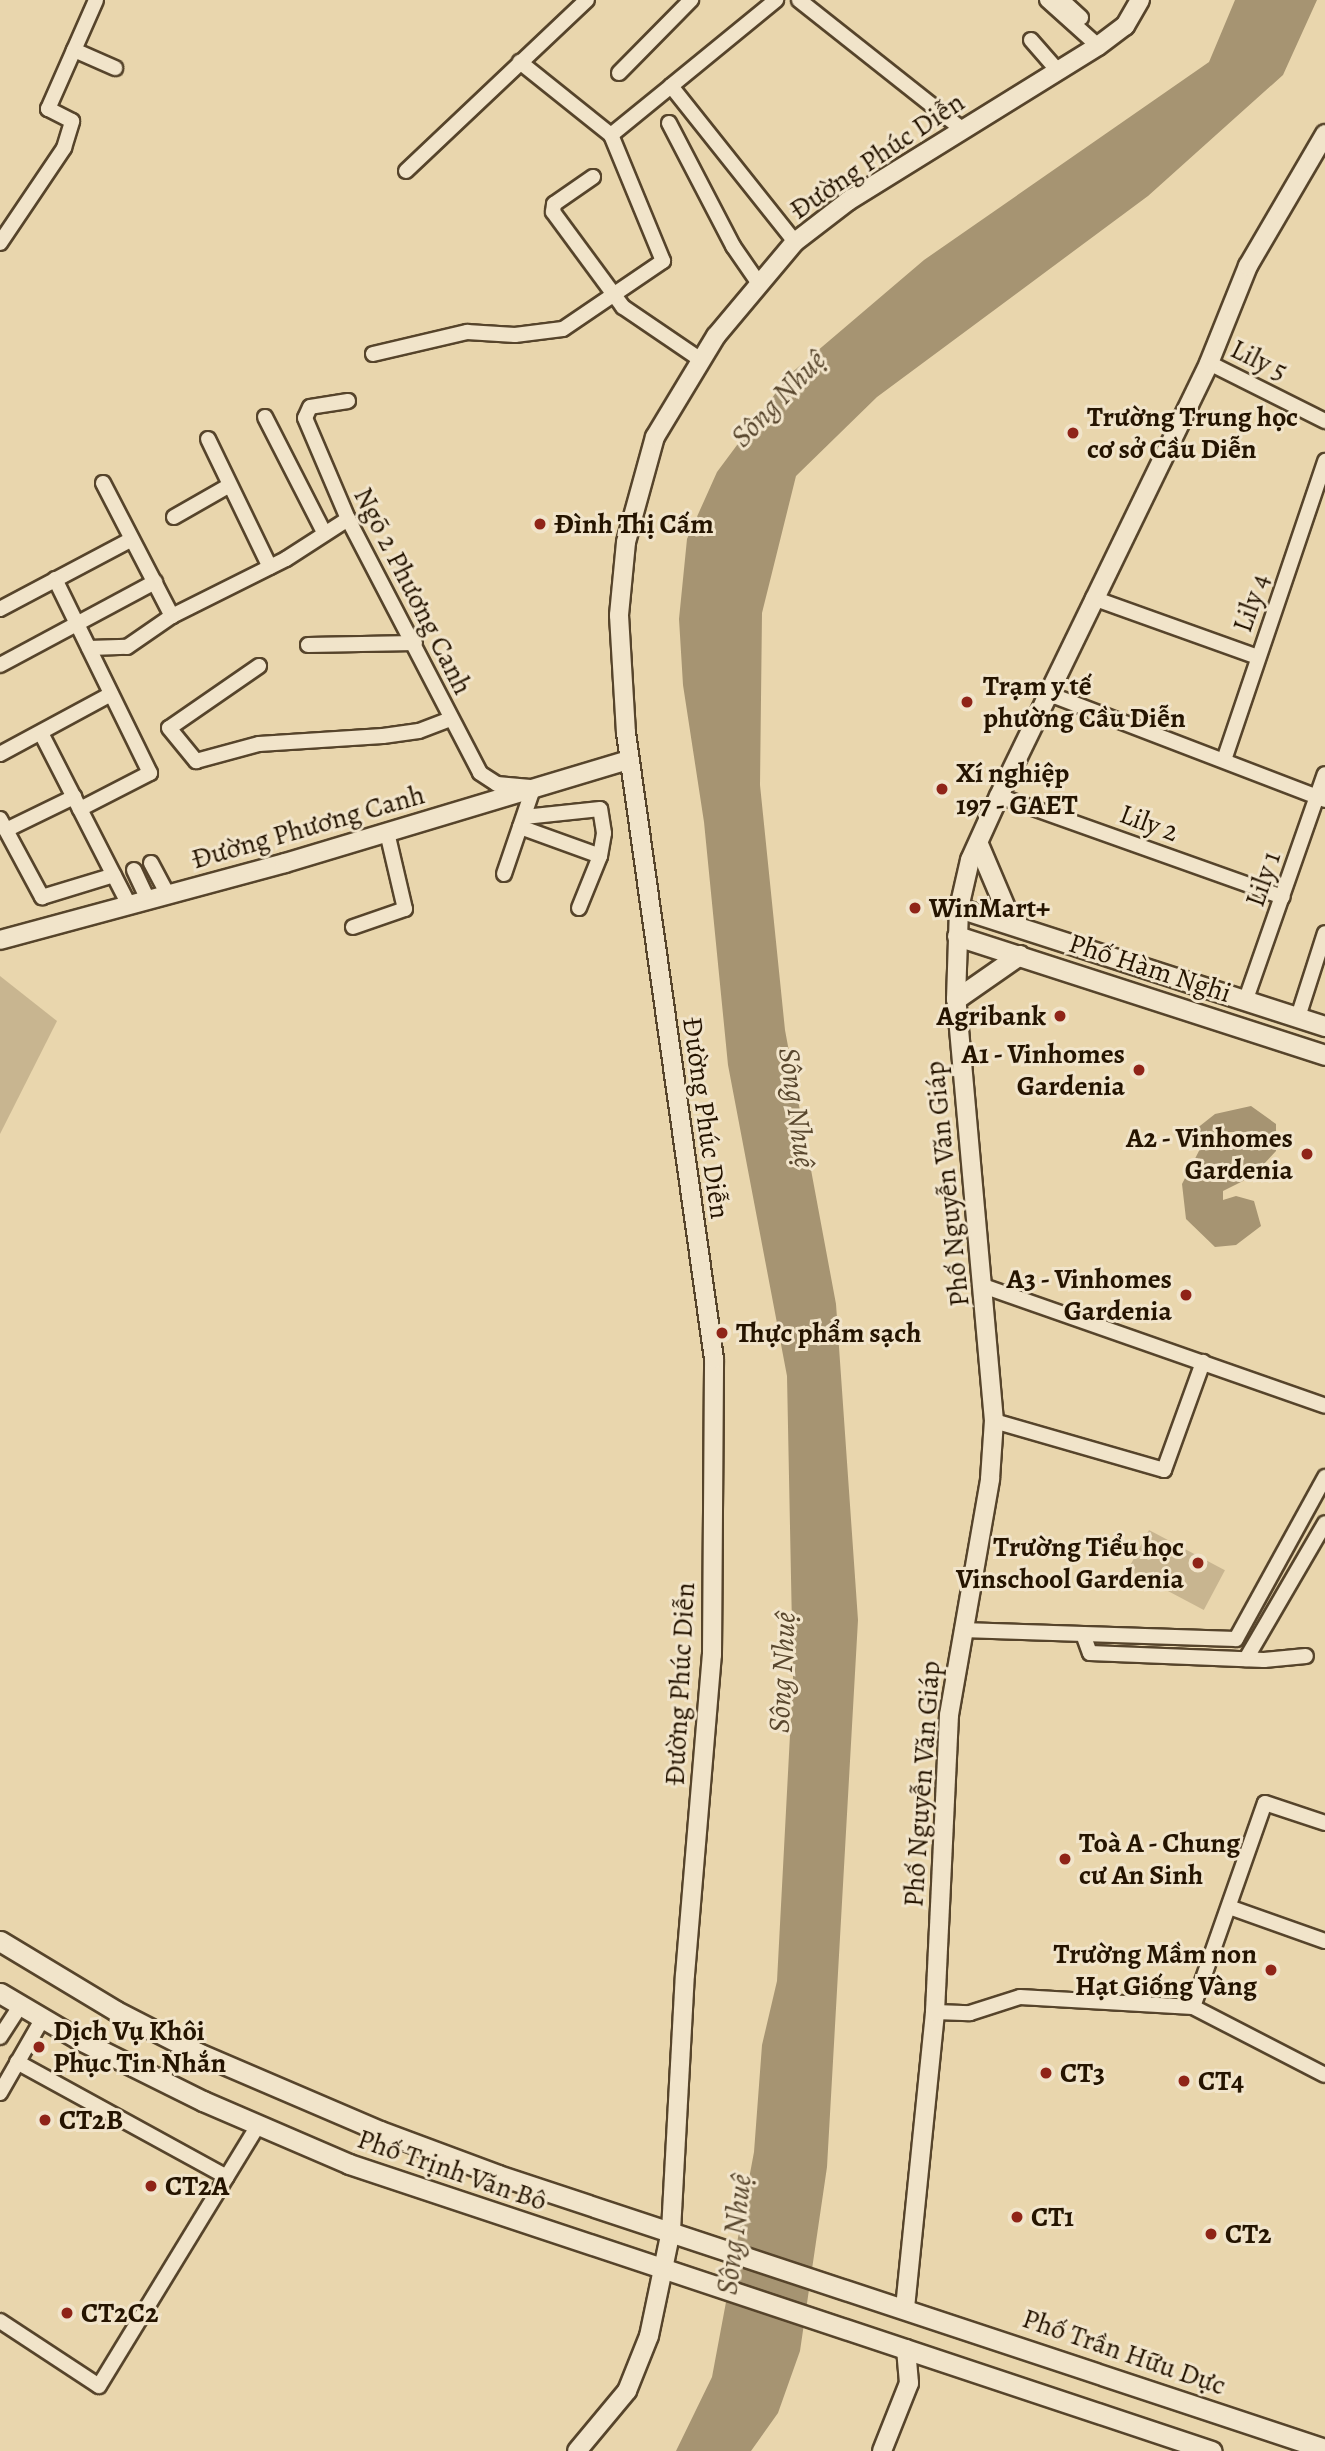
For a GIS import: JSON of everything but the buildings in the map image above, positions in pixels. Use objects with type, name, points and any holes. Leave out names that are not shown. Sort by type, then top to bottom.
[{"type":"main road","points":[[978,845],[1012,924]]},
{"type":"main road","name":"Phố Hàm Nghi","points":[[959,908],[1325,1026]]},
{"type":"main road","name":"Phố Hàm Nghi","points":[[957,936],[1325,1055]]},
{"type":"main road","points":[[956,999],[1019,955]]},
{"type":"main road","name":"Phố Trịnh Văn Bô","points":[[0,1934],[29,1959]]},
{"type":"main road","name":"Phố Trịnh Văn Bô","points":[[0,1941],[116,2011],[268,2087],[498,2175],[905,2308]]},
{"type":"main road","name":"Phố Trịnh Văn Bô","points":[[0,1993],[43,2018],[258,2126],[476,2209],[906,2349]]},
{"type":"main road","name":"Phố Trần Hữu Dực","points":[[905,2308],[1325,2449]]},
{"type":"main road","points":[[906,2349],[1212,2451]]},
{"type":"street","points":[[0,243],[64,148],[72,121],[48,109],[96,0]]},
{"type":"street","points":[[406,171],[587,0]]},
{"type":"street","points":[[619,72],[691,0]]},
{"type":"street","points":[[611,135],[776,0]]},
{"type":"street","points":[[799,0],[962,129]]},
{"type":"street","points":[[1047,0],[1101,44]]},
{"type":"street","points":[[1062,0],[1101,44]]},
{"type":"street","name":"Đường Phúc Diễn","points":[[577,2451],[627,2391],[649,2336],[671,2231],[685,1975],[712,1655],[714,1359],[629,760],[619,615],[626,542],[653,443],[716,336],[795,242],[848,201],[1101,44],[1125,26],[1140,0]]},
{"type":"street","points":[[1034,39],[1060,69]]},
{"type":"street","points":[[74,50],[116,68]]},
{"type":"street","points":[[373,354],[467,332],[515,335],[563,329],[615,297],[664,258],[611,135],[520,62]]},
{"type":"street","points":[[671,86],[795,242]]},
{"type":"street","points":[[669,123],[733,246],[760,285]]},
{"type":"street","name":"Phố Nguyễn Văn Giáp","points":[[905,2308],[935,2012],[943,1774],[962,1630],[990,1479],[994,1421],[956,999],[959,908],[978,845],[999,796],[1209,363],[1248,266],[1325,134]]},
{"type":"street","points":[[593,177],[554,204],[553,212],[623,307],[701,360]]},
{"type":"street","name":"Lily 5","points":[[1209,363],[1325,421]]},
{"type":"street","name":"Ngõ 2 Phương Canh","points":[[348,401],[310,407],[304,418],[348,519],[415,643],[450,719],[488,780],[536,788]]},
{"type":"street","points":[[265,417],[325,534]]},
{"type":"street","points":[[208,439],[270,567]]},
{"type":"street","name":"Lily 4","points":[[1224,760],[1325,461]]},
{"type":"street","points":[[103,484],[172,616]]},
{"type":"street","points":[[174,517],[230,485]]},
{"type":"street","points":[[89,648],[121,650],[172,616],[270,567],[348,519]]},
{"type":"street","points":[[0,609],[132,539]]},
{"type":"street","points":[[54,579],[150,773],[77,803],[3,825],[42,897],[114,875]]},
{"type":"street","points":[[0,665],[155,582]]},
{"type":"street","points":[[1093,598],[1258,657]]},
{"type":"street","points":[[308,645],[415,643]]},
{"type":"street","points":[[259,666],[169,728],[196,761],[259,744],[419,731],[450,719]]},
{"type":"street","points":[[0,754],[111,694]]},
{"type":"street","points":[[1049,694],[1321,799]]},
{"type":"street","points":[[41,733],[129,905]]},
{"type":"street","name":"Đường Phương Canh","points":[[0,940],[387,832],[629,760]]},
{"type":"street","name":"Lily 1","points":[[1245,999],[1321,799],[1325,774]]},
{"type":"street","points":[[504,874],[536,788]]},
{"type":"street","name":"Lily 2","points":[[999,796],[1283,897]]},
{"type":"street","points":[[522,822],[600,809],[604,833],[600,856],[579,908]]},
{"type":"street","points":[[522,822],[600,856]]},
{"type":"street","points":[[353,927],[405,909],[387,832]]},
{"type":"street","points":[[151,863],[167,893]]},
{"type":"street","points":[[134,870],[148,900]]},
{"type":"street","points":[[1298,1017],[1325,933]]},
{"type":"street","points":[[983,1286],[1325,1406]]},
{"type":"street","points":[[994,1421],[1164,1470],[1203,1362]]},
{"type":"street","points":[[962,1630],[1236,1639],[1325,1477]]},
{"type":"street","points":[[1246,1659],[1325,1523]]},
{"type":"street","points":[[1083,1634],[1090,1654],[1246,1659],[1306,1656]]},
{"type":"street","points":[[1193,2007],[1265,1803],[1325,1823]]},
{"type":"street","points":[[1229,1907],[1325,1941]]},
{"type":"street","points":[[935,2012],[970,2013],[1020,1997],[1193,2007],[1325,2075]]},
{"type":"street","points":[[0,2037],[21,2005]]},
{"type":"street","points":[[0,2093],[43,2018]]},
{"type":"street","points":[[17,2063],[227,2177]]},
{"type":"street","points":[[0,2321],[99,2385],[258,2126]]},
{"type":"street","points":[[882,2451],[909,2383],[906,2349]]},
{"type":"shaded area","points":[[0,976],[57,1021],[0,1134]]},
{"type":"shaded area","points":[[1149,1530],[1225,1570],[1204,1610],[1128,1570]]},
{"type":"water","name":"Sông Nhuệ","points":[[1235,0],[1317,0],[1283,75],[1148,196],[877,397],[796,476],[762,613],[760,785],[785,1030],[836,1304],[858,1620],[827,2167],[800,2351],[778,2413],[751,2451],[676,2451],[712,2377],[754,2152],[762,2045],[777,1981],[793,1678],[787,1376],[728,1065],[704,822],[683,685],[679,619],[687,539],[717,472],[789,375],[924,260],[1209,62]]},
{"type":"water","points":[[1251,1106],[1276,1124],[1276,1151],[1253,1176],[1223,1191],[1223,1200],[1236,1196],[1254,1201],[1261,1226],[1236,1245],[1215,1247],[1186,1219],[1182,1184],[1202,1145],[1236,1132],[1215,1132],[1198,1144],[1191,1133],[1215,1114]]},
{"type":"place","name":"Trường Trung học cơ sở Cầu Diễn","points":[[1073,433]]},
{"type":"place","name":"Đình Thị Cấm","points":[[540,524]]},
{"type":"place","name":"Trạm y tế phường Cầu Diễn","points":[[967,702]]},
{"type":"place","name":"Xí nghiệp 197 - GAET","points":[[942,789]]},
{"type":"place","name":"WinMart+","points":[[915,908]]},
{"type":"place","name":"Agribank","points":[[1060,1016]]},
{"type":"place","name":"A1 - Vinhomes Gardenia","points":[[1139,1070]]},
{"type":"place","name":"A2 - Vinhomes Gardenia","points":[[1307,1154]]},
{"type":"place","name":"A3 - Vinhomes Gardenia","points":[[1186,1295]]},
{"type":"place","name":"Thực phẩm sạch","points":[[722,1333]]},
{"type":"place","name":"Trường Tiểu học Vinschool Gardenia","points":[[1198,1563]]},
{"type":"place","name":"Toà A - Chung cư An Sinh","points":[[1065,1859]]},
{"type":"place","name":"Trường Mầm non Hạt Giống Vàng","points":[[1271,1970]]},
{"type":"place","name":"Dịch Vụ Khôi Phục Tin Nhắn","points":[[39,2047]]},
{"type":"place","name":"CT3","points":[[1046,2073]]},
{"type":"place","name":"CT4","points":[[1184,2081]]},
{"type":"place","name":"CT2B","points":[[45,2120]]},
{"type":"place","name":"CT2A","points":[[151,2186]]},
{"type":"place","name":"CT1","points":[[1017,2217]]},
{"type":"place","name":"CT2","points":[[1211,2234]]},
{"type":"place","name":"CT2C2","points":[[67,2313]]}]
